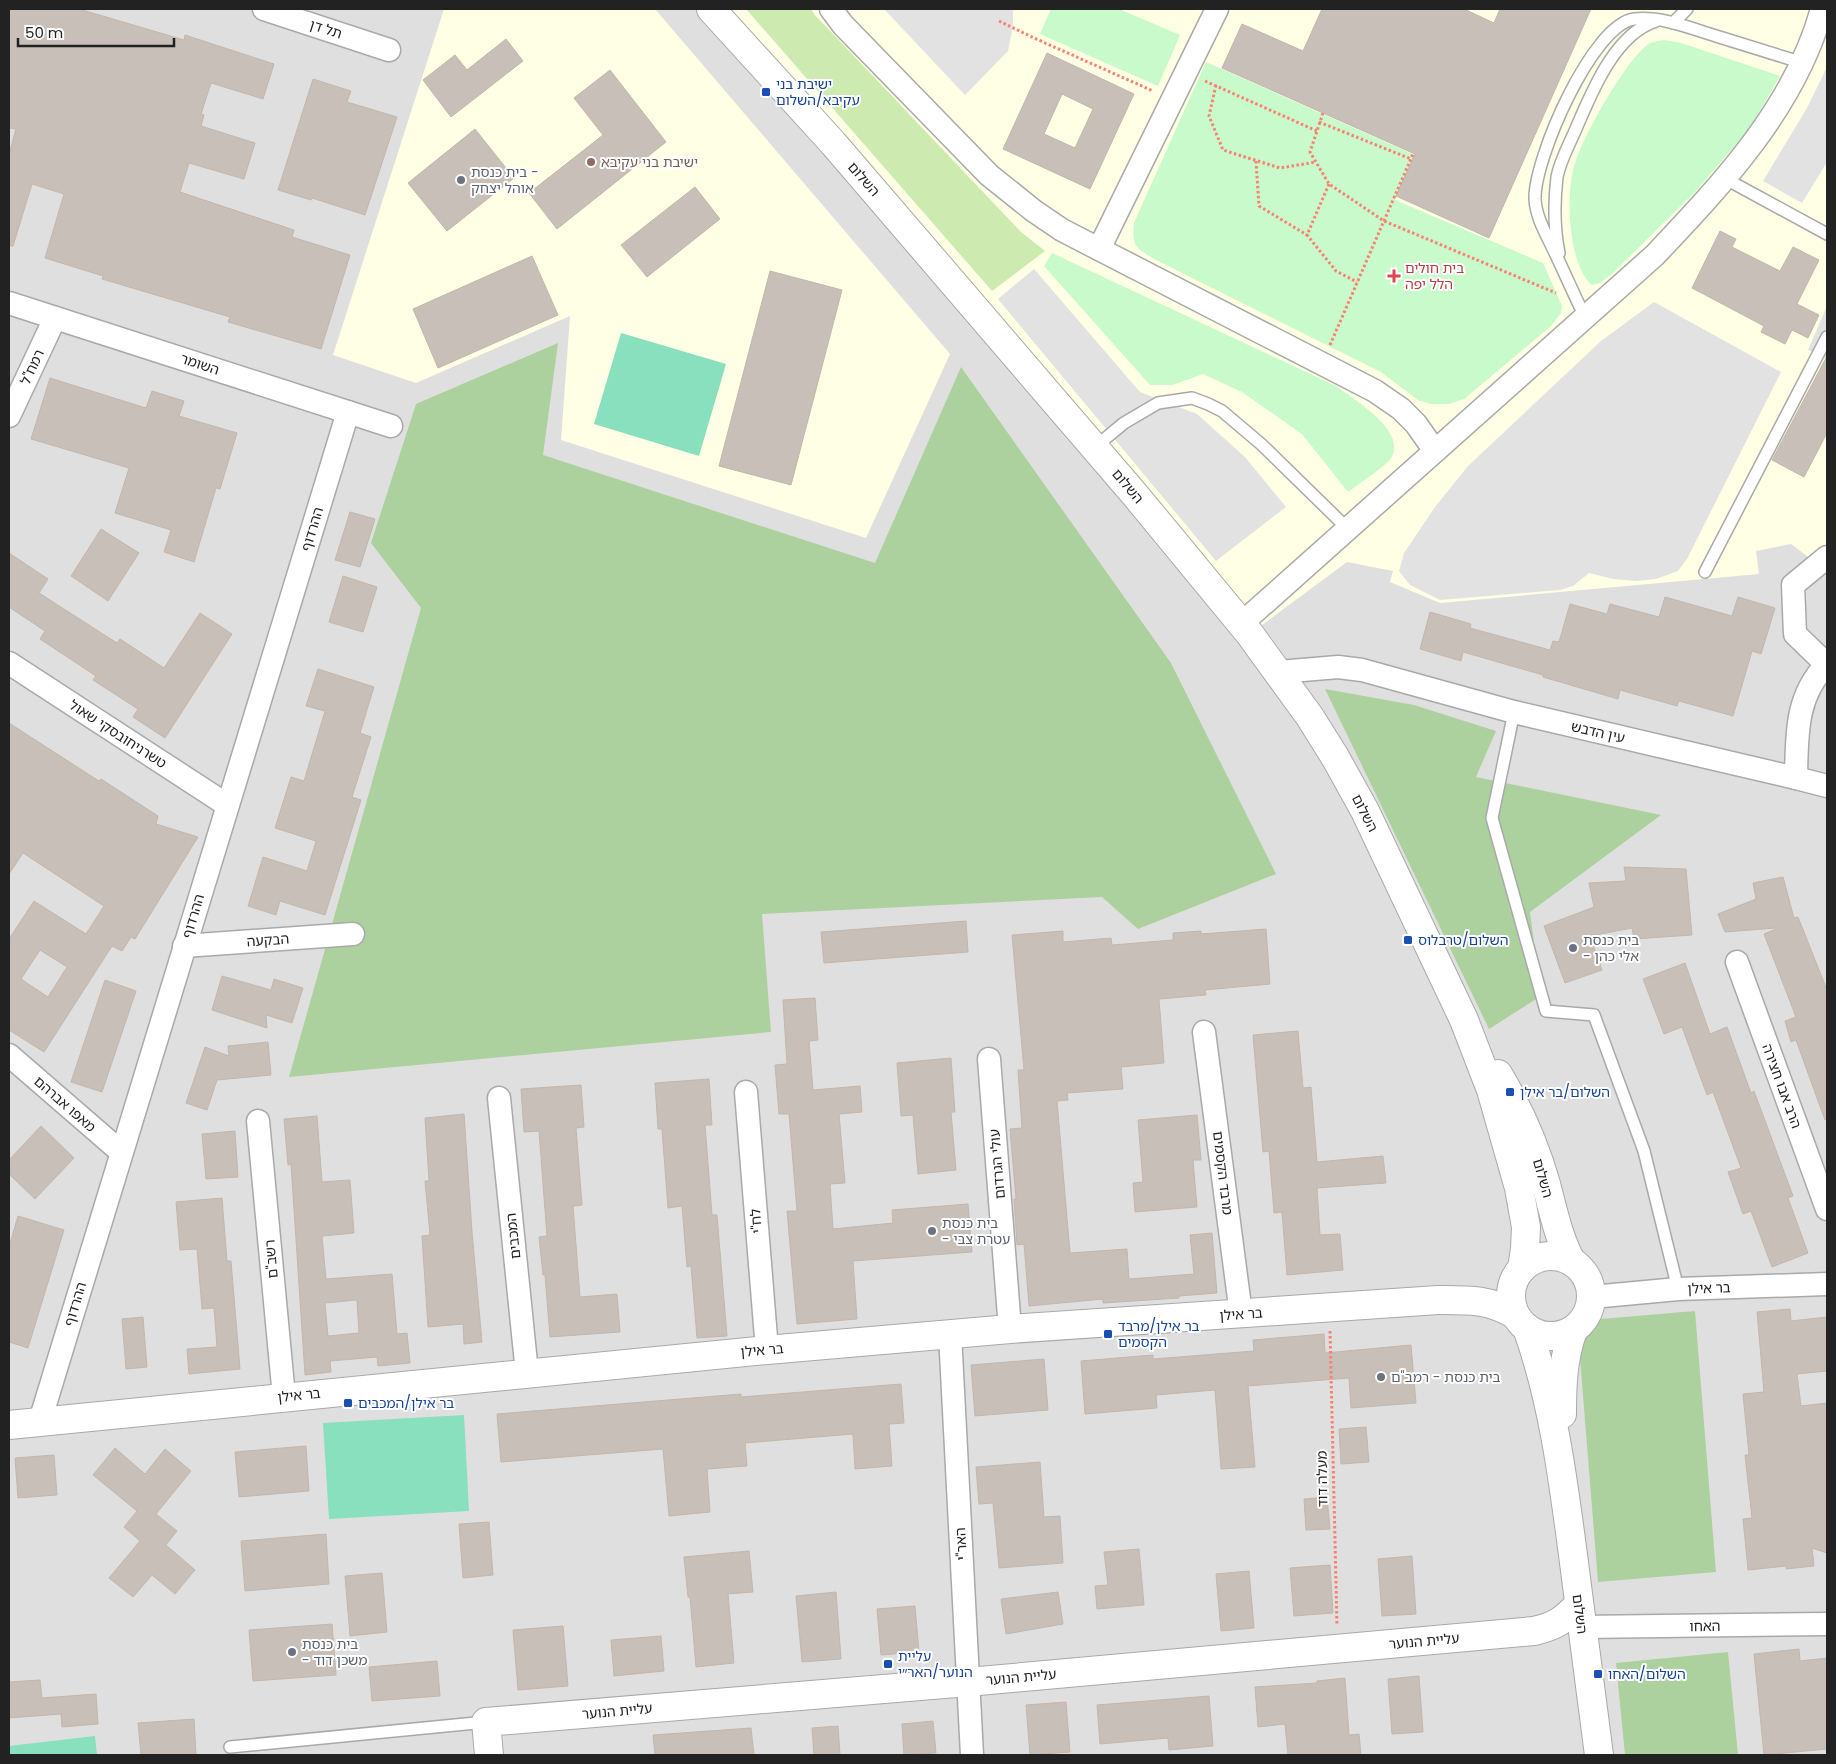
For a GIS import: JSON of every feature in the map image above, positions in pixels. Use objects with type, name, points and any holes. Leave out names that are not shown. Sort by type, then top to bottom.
[{"type":"street","name":"תל דן","points":[[264,9],[389,50]]},
{"type":"street","name":"השלום","points":[[711,9],[833,143],[1095,448],[1241,624],[1279,672],[1310,717],[1360,803],[1464,1020],[1491,1090],[1519,1188],[1526,1227],[1522,1268]]},
{"type":"street","points":[[831,9],[843,25],[989,175],[1034,211],[1062,230],[1375,391],[1401,409],[1416,424],[1435,451]]},
{"type":"street","points":[[1099,249],[1212,17],[1230,9]]},
{"type":"street","points":[[1241,624],[1435,451],[1581,310],[1654,256],[1724,178],[1783,100],[1803,63],[1822,9]]},
{"type":"street","name":"השומר","points":[[9,303],[391,426]]},
{"type":"street","name":"רמח\"ל","points":[[9,416],[55,318]]},
{"type":"street","name":"ההרדוף","points":[[40,1421],[348,412]]},
{"type":"street","points":[[1796,778],[1797,731],[1808,688],[1827,664],[1795,634],[1793,584],[1827,557]]},
{"type":"street","name":"טשרניחובסקי שאול","points":[[9,663],[227,805]]},
{"type":"street","name":"עין הדבש","points":[[1279,672],[1338,667],[1362,670],[1514,712],[1827,786]]},
{"type":"street","name":"הבקעה","points":[[184,946],[353,934]]},
{"type":"street","name":"הרב אבו חצירה","points":[[1737,962],[1827,1209]]},
{"type":"street","name":"השלום","points":[[1464,1020],[1506,1089],[1530,1134],[1546,1183],[1555,1222],[1563,1246],[1571,1261]]},
{"type":"street","name":"מרבד הקסמים","points":[[1204,1032],[1241,1314]]},
{"type":"street","name":"מאפו אברהם","points":[[9,1056],[121,1152]]},
{"type":"street","name":"עולי הגרדום","points":[[988,1059],[1010,1329]]},
{"type":"street","name":"לח\"י","points":[[746,1092],[767,1350]]},
{"type":"street","name":"המכבים","points":[[499,1098],[527,1374]]},
{"type":"street","name":"רשב\"ם","points":[[258,1121],[284,1396]]},
{"type":"street","points":[[1551,1255],[1564,1257],[1571,1261],[1585,1272],[1590,1284],[1592,1297],[1589,1310],[1583,1321],[1573,1330],[1561,1335],[1548,1336],[1534,1333],[1521,1321],[1511,1300],[1512,1286],[1517,1273],[1526,1263],[1538,1257],[1551,1255]]},
{"type":"street","name":"בר אילן","points":[[1592,1297],[1678,1289],[1827,1284]]},
{"type":"street","name":"בר אילן","points":[[9,1425],[284,1396],[1010,1329],[1438,1300],[1477,1301],[1499,1305],[1521,1321]]},
{"type":"street","name":"השלום","points":[[1521,1321],[1538,1357],[1562,1473],[1599,1755]]},
{"type":"street","name":"השלום","points":[[1562,1473],[1562,1373],[1566,1351],[1573,1330]]},
{"type":"street","name":"האר\"י","points":[[950,1334],[972,1755]]},
{"type":"street","name":"עליית הנוער","points":[[486,1722],[968,1682],[1534,1631],[1551,1627],[1565,1619],[1581,1616]]},
{"type":"street","name":"האחו","points":[[1581,1616],[1827,1624]]},
{"type":"street","points":[[486,1722],[489,1755]]},
{"type":"lane","points":[[1673,23],[1687,9]]},
{"type":"lane","points":[[1581,310],[1538,218],[1535,199],[1537,180],[1544,156],[1569,95],[1584,66],[1600,44],[1616,28],[1631,20],[1644,18],[1673,23],[1803,63]]},
{"type":"lane","points":[[1560,264],[1555,214],[1558,175],[1598,78],[1632,35],[1646,24],[1659,21],[1673,23]]},
{"type":"lane","points":[[1724,178],[1827,234]]},
{"type":"lane","points":[[1705,572],[1827,337]]},
{"type":"lane","points":[[1095,448],[1124,423],[1158,403],[1192,398],[1222,411],[1260,444],[1348,529]]},
{"type":"lane","points":[[1514,712],[1492,818],[1546,1011],[1594,1015],[1644,1151],[1678,1289]]},
{"type":"lane","points":[[230,1747],[486,1722]]},
{"type":"path","points":[[999,21],[1172,100]]},
{"type":"path","points":[[1186,72],[1316,131]]},
{"type":"path","points":[[1216,85],[1209,116],[1223,150],[1280,168],[1316,162]]},
{"type":"path","points":[[1323,113],[1310,152],[1329,184],[1384,221],[1581,310]]},
{"type":"path","points":[[1320,122],[1411,159]]},
{"type":"path","points":[[1322,363],[1413,154]]},
{"type":"path","points":[[1256,160],[1259,206],[1307,235],[1336,271],[1357,282]]},
{"type":"path","points":[[1307,235],[1329,184]]},
{"type":"path","name":"מעלה דוד","points":[[1329,1308],[1337,1649]]},
{"type":"shaded area","points":[[9,9],[1827,9],[1827,1755],[9,1755]]},
{"type":"shaded area","name":"ישיבת בני עקיבא","points":[[444,9],[655,9],[950,354],[866,538],[561,440],[570,316],[416,383],[333,355]]},
{"type":"shaded area","name":"בית חולים הלל יפה","points":[[730,9],[1827,9],[1827,561],[1811,559],[1791,544],[1756,551],[1759,574],[1440,603],[1390,582],[1393,571],[1347,562],[1262,625]]},
{"type":"shaded area","points":[[884,9],[1013,9],[1013,25],[1008,51],[965,95]]},
{"type":"shaded area","points":[[1827,67],[1827,162],[1802,203],[1763,181],[1807,108]]},
{"type":"shaded area","points":[[1034,269],[1140,392],[1197,414],[1245,457],[1286,507],[1216,561],[998,299]]},
{"type":"shaded area","points":[[1654,302],[1781,372],[1687,559],[1678,571],[1656,579],[1637,581],[1613,579],[1589,573],[1573,586],[1560,590],[1440,600],[1410,585],[1399,571],[1404,553],[1435,507],[1468,466],[1601,341]]},
{"type":"shaded area","points":[[1827,306],[1827,359],[1808,350]]},
{"type":"green space","points":[[746,9],[811,9],[1021,232],[1045,251],[992,291]]},
{"type":"green space","points":[[1051,9],[1119,9],[1180,35],[1158,86],[1040,34]]},
{"type":"green space","points":[[1664,40],[1681,43],[1780,76],[1751,127],[1695,192],[1613,273],[1600,283],[1592,285],[1584,276],[1578,263],[1571,231],[1570,198],[1573,171],[1584,142],[1614,86],[1626,69],[1648,45]]},
{"type":"green space","points":[[1206,62],[1415,155],[1395,200],[1543,263],[1562,306],[1561,313],[1551,326],[1464,399],[1449,404],[1431,404],[1418,400],[1381,372],[1144,253],[1135,243],[1134,223]]},
{"type":"green space","points":[[1052,253],[1336,386],[1365,407],[1386,427],[1392,437],[1394,448],[1391,458],[1348,492],[1302,434],[1242,392],[1203,374],[1172,385],[1150,385],[1044,266]]},
{"type":"green space","points":[[621,333],[726,364],[699,456],[594,424]]},
{"type":"green space","points":[[558,343],[543,455],[875,563],[961,367],[1171,663],[1276,874],[1138,929],[1102,897],[762,914],[771,1032],[289,1077],[421,608],[371,543],[416,404]]},
{"type":"green space","points":[[1325,689],[1414,705],[1496,731],[1476,777],[1661,815],[1530,912],[1541,996],[1489,1029]]},
{"type":"green space","points":[[1695,1311],[1716,1572],[1598,1582],[1577,1321]]},
{"type":"green space","points":[[464,1415],[469,1511],[329,1519],[323,1423]]},
{"type":"green space","points":[[1728,1652],[1738,1755],[1625,1755],[1616,1663]]},
{"type":"green space","points":[[95,1736],[97,1755],[9,1755],[9,1746]]},
{"type":"building","points":[[9,9],[79,9],[184,40],[185,35],[274,64],[263,99],[211,83],[201,114],[204,115],[201,126],[255,143],[244,179],[189,163],[180,192],[294,230],[292,237],[350,255],[321,349],[228,322],[230,317],[102,279],[103,276],[45,258],[64,194],[32,184],[13,246],[9,246],[9,154],[16,129],[9,128]]},
{"type":"building","points":[[1322,9],[1464,9],[1494,23],[1500,9],[1591,9],[1489,238],[1396,196],[1415,154],[1222,68],[1242,24],[1303,51]]},
{"type":"building","points":[[506,39],[523,61],[451,117],[423,80],[455,55],[467,70]]},
{"type":"building","points":[[1047,53],[1134,94],[1090,189],[1003,149]],"holes":[[[1062,94],[1093,109],[1075,148],[1044,134]]]},
{"type":"building","points":[[610,70],[666,142],[557,229],[529,193],[603,135],[574,98]]},
{"type":"building","points":[[313,79],[351,91],[347,102],[397,117],[365,215],[312,198],[311,200],[278,190]]},
{"type":"building","name":"בית כנסת - אוהל יצחק","points":[[475,129],[514,178],[447,231],[408,183]]},
{"type":"building","points":[[695,187],[720,219],[647,277],[621,245]]},
{"type":"building","points":[[1720,231],[1736,239],[1732,247],[1780,271],[1793,247],[1819,260],[1797,304],[1819,315],[1808,338],[1792,330],[1785,344],[1761,332],[1764,326],[1692,288]]},
{"type":"building","points":[[532,256],[558,315],[438,368],[413,309]]},
{"type":"building","points":[[770,271],[842,290],[791,485],[719,466]]},
{"type":"building","points":[[1827,356],[1827,433],[1804,477],[1772,460]]},
{"type":"building","points":[[50,378],[146,408],[152,391],[184,401],[179,416],[237,433],[220,489],[216,488],[194,562],[164,552],[171,530],[115,513],[129,468],[31,439]]},
{"type":"building","points":[[350,512],[375,519],[360,567],[335,560]]},
{"type":"building","points":[[101,529],[139,553],[108,601],[71,576]]},
{"type":"building","points":[[9,553],[48,579],[39,593],[117,643],[120,639],[164,668],[200,613],[232,634],[165,738],[133,717],[138,709],[93,680],[96,676],[40,639],[45,631],[9,607]]},
{"type":"building","points":[[343,576],[377,587],[363,632],[329,622]]},
{"type":"building","points":[[1665,597],[1732,616],[1738,597],[1775,608],[1761,654],[1752,651],[1733,716],[1679,701],[1677,706],[1620,690],[1618,699],[1463,652],[1461,661],[1420,649],[1430,612],[1471,624],[1470,628],[1550,650],[1553,641],[1559,642],[1570,604],[1607,614],[1610,604],[1659,617]]},
{"type":"building","points":[[318,669],[374,687],[360,733],[371,737],[352,797],[361,800],[325,915],[280,901],[276,915],[248,906],[263,857],[307,871],[316,841],[275,828],[291,777],[304,781],[325,711],[306,706]]},
{"type":"building","points":[[9,723],[99,781],[101,779],[158,816],[156,824],[198,837],[135,939],[131,937],[122,951],[112,946],[44,1052],[9,1030],[9,939],[34,901],[86,934],[104,906],[23,853],[9,874]],"holes":[[[40,950],[67,967],[48,997],[21,979]]]},
{"type":"building","points":[[1624,867],[1686,869],[1692,935],[1634,939],[1632,928],[1590,936],[1602,970],[1565,983],[1544,926],[1594,907],[1589,883],[1626,881]]},
{"type":"building","points":[[1783,877],[1794,918],[1798,917],[1827,990],[1827,1119],[1825,1120],[1796,1040],[1791,1042],[1785,1021],[1796,1017],[1764,934],[1776,928],[1725,932],[1718,914],[1756,899],[1753,883]]},
{"type":"building","points":[[966,921],[968,952],[824,963],[821,932]]},
{"type":"building","points":[[1266,929],[1270,984],[1205,990],[1206,995],[1159,999],[1164,1063],[1121,1067],[1123,1089],[1067,1093],[1068,1100],[1057,1101],[1070,1253],[1127,1249],[1129,1279],[1194,1274],[1190,1235],[1212,1233],[1217,1293],[1179,1296],[1179,1298],[1103,1303],[1103,1299],[1029,1306],[1024,1244],[1017,1245],[1014,1199],[1016,1199],[1010,1129],[1022,1128],[1018,1070],[1024,1070],[1012,935],[1063,931],[1063,942],[1111,938],[1112,945],[1173,940],[1173,933],[1201,931],[1201,934]]},
{"type":"building","points":[[1685,963],[1710,1034],[1727,1027],[1751,1093],[1754,1091],[1793,1196],[1788,1198],[1808,1253],[1772,1267],[1751,1211],[1743,1214],[1728,1172],[1741,1168],[1713,1092],[1707,1095],[1682,1027],[1664,1034],[1643,979]]},
{"type":"building","points":[[222,976],[271,990],[274,979],[303,988],[292,1023],[266,1015],[267,1028],[212,1010]]},
{"type":"building","points":[[105,980],[136,991],[102,1092],[71,1082]]},
{"type":"building","points":[[815,998],[818,1040],[809,1041],[813,1090],[860,1086],[862,1112],[839,1114],[845,1183],[830,1184],[833,1229],[893,1223],[892,1210],[968,1204],[972,1252],[853,1261],[857,1319],[797,1324],[787,1211],[797,1211],[789,1114],[779,1114],[775,1065],[787,1064],[783,1000]]},
{"type":"building","points":[[1298,1031],[1303,1088],[1311,1087],[1317,1162],[1383,1156],[1386,1183],[1317,1188],[1320,1235],[1340,1234],[1343,1270],[1287,1275],[1282,1212],[1274,1213],[1269,1151],[1263,1152],[1253,1035]]},
{"type":"building","points":[[268,1042],[271,1075],[217,1080],[207,1110],[186,1103],[205,1047],[229,1056],[228,1046]]},
{"type":"building","points":[[951,1058],[955,1112],[951,1112],[956,1170],[918,1174],[913,1115],[901,1116],[897,1063]]},
{"type":"building","points":[[709,1079],[712,1125],[705,1125],[712,1215],[717,1215],[727,1336],[697,1338],[691,1266],[687,1267],[682,1206],[668,1208],[662,1129],[658,1129],[655,1083]]},
{"type":"building","points":[[581,1085],[584,1127],[576,1128],[582,1205],[573,1206],[580,1297],[617,1294],[620,1332],[550,1337],[545,1275],[543,1275],[539,1237],[547,1236],[539,1131],[524,1132],[521,1089]]},
{"type":"building","points":[[464,1114],[482,1342],[464,1344],[463,1324],[428,1327],[422,1236],[430,1235],[425,1181],[429,1181],[425,1118]]},
{"type":"building","points":[[1197,1115],[1201,1160],[1193,1160],[1197,1207],[1135,1212],[1133,1183],[1143,1182],[1138,1120]]},
{"type":"building","points":[[317,1116],[322,1182],[350,1180],[354,1233],[322,1236],[326,1279],[392,1274],[397,1334],[407,1333],[410,1363],[378,1366],[377,1357],[330,1361],[331,1372],[305,1375],[291,1164],[288,1165],[284,1119]],"holes":[[[357,1300],[359,1333],[328,1336],[325,1303]]]},
{"type":"building","points":[[41,1126],[74,1158],[35,1199],[9,1174],[9,1160]]},
{"type":"building","points":[[235,1131],[238,1177],[206,1179],[202,1134]]},
{"type":"building","points":[[222,1198],[227,1261],[231,1261],[240,1369],[189,1374],[187,1349],[217,1347],[214,1308],[202,1309],[197,1249],[180,1250],[176,1202]]},
{"type":"building","points":[[18,1216],[64,1230],[28,1348],[9,1342],[9,1247]]},
{"type":"building","points":[[1790,1309],[1791,1321],[1827,1317],[1827,1371],[1797,1374],[1801,1406],[1827,1403],[1827,1553],[1812,1548],[1814,1566],[1786,1569],[1786,1566],[1748,1570],[1743,1519],[1752,1518],[1745,1455],[1749,1455],[1743,1394],[1764,1392],[1757,1312]]},
{"type":"building","points":[[143,1317],[147,1367],[126,1369],[122,1319]]},
{"type":"building","points":[[1324,1334],[1325,1353],[1411,1345],[1416,1403],[1351,1408],[1349,1378],[1248,1386],[1255,1467],[1221,1469],[1215,1390],[1156,1395],[1157,1408],[1085,1414],[1081,1361],[1153,1355],[1153,1359],[1254,1351],[1253,1340]]},
{"type":"building","points":[[1044,1359],[1048,1410],[975,1416],[971,1365]]},
{"type":"building","points":[[901,1384],[904,1423],[889,1424],[892,1466],[855,1469],[853,1434],[745,1443],[747,1466],[707,1469],[710,1512],[669,1516],[663,1449],[501,1462],[497,1414],[741,1394],[741,1397]]},
{"type":"building","points":[[1366,1427],[1369,1462],[1341,1464],[1339,1429]]},
{"type":"building","points":[[306,1446],[309,1491],[239,1497],[235,1452]]},
{"type":"building","points":[[115,1448],[145,1474],[165,1449],[191,1471],[156,1514],[177,1531],[166,1545],[195,1570],[175,1594],[152,1575],[133,1597],[109,1578],[140,1541],[124,1527],[137,1511],[93,1475]]},
{"type":"building","points":[[54,1455],[57,1495],[18,1498],[15,1458]]},
{"type":"building","points":[[1040,1462],[1044,1517],[1060,1516],[1063,1563],[999,1568],[993,1503],[979,1504],[976,1467]]},
{"type":"building","points":[[1327,1497],[1330,1529],[1306,1530],[1304,1499]]},
{"type":"building","points":[[489,1522],[493,1575],[463,1578],[459,1524]]},
{"type":"building","points":[[326,1534],[329,1584],[245,1591],[241,1541]]},
{"type":"building","points":[[1139,1549],[1144,1605],[1097,1609],[1095,1586],[1108,1585],[1104,1552]]},
{"type":"building","points":[[749,1551],[753,1592],[728,1594],[734,1663],[696,1667],[690,1597],[688,1597],[684,1557]]},
{"type":"building","points":[[1412,1556],[1416,1614],[1382,1616],[1378,1559]]},
{"type":"building","points":[[1330,1565],[1333,1613],[1294,1616],[1290,1568]]},
{"type":"building","points":[[1249,1571],[1254,1628],[1221,1631],[1216,1574]]},
{"type":"building","points":[[382,1573],[387,1632],[350,1636],[345,1576]]},
{"type":"building","points":[[836,1592],[841,1659],[802,1662],[796,1596]]},
{"type":"building","points":[[1058,1592],[1063,1624],[1006,1634],[1001,1599]]},
{"type":"building","points":[[915,1606],[919,1652],[881,1655],[877,1609]]},
{"type":"building","name":"בית כנסת - משכן דוד","points":[[332,1624],[336,1675],[253,1681],[249,1630]]},
{"type":"building","points":[[563,1626],[568,1686],[518,1690],[513,1630]]},
{"type":"building","points":[[661,1636],[664,1671],[614,1676],[611,1640]]},
{"type":"building","points":[[1799,1649],[1800,1661],[1827,1658],[1827,1749],[1764,1755],[1754,1654]]},
{"type":"building","points":[[437,1661],[440,1696],[372,1701],[369,1667]]},
{"type":"building","points":[[1419,1676],[1423,1732],[1392,1734],[1388,1679]]},
{"type":"building","points":[[1345,1678],[1349,1735],[1359,1734],[1361,1755],[1288,1755],[1285,1724],[1258,1727],[1255,1687],[1317,1683],[1317,1681]]},
{"type":"building","points":[[40,1680],[42,1698],[96,1694],[98,1724],[62,1727],[61,1714],[9,1718],[9,1682]]},
{"type":"building","points":[[1209,1696],[1213,1746],[1169,1750],[1168,1738],[1100,1744],[1097,1705]]},
{"type":"building","points":[[1066,1702],[1070,1752],[1030,1755],[1026,1705]]},
{"type":"building","points":[[194,1719],[196,1755],[141,1755],[138,1723]]},
{"type":"building","points":[[933,1721],[936,1753],[904,1755],[902,1724]]},
{"type":"building","points":[[838,1726],[840,1755],[814,1755],[812,1728]]},
{"type":"building","points":[[751,1728],[754,1755],[655,1755],[653,1735]]},
{"type":"place","name":"ישיבת בני עקיבא/השלום","points":[[766,92]]},
{"type":"place","name":"ישיבת בני עקיבא","points":[[591,162]]},
{"type":"place","name":"בית כנסת - אוהל יצחק","points":[[461,180]]},
{"type":"place","name":"בית חולים הלל יפה","points":[[1394,276]]},
{"type":"place","name":"השלום/טרבלוס","points":[[1408,940]]},
{"type":"place","name":"בית כנסת - אלי כהן","points":[[1573,948]]},
{"type":"place","name":"השלום/בר אילן","points":[[1510,1092]]},
{"type":"place","name":"בית כנסת - עטרת צבי","points":[[932,1231]]},
{"type":"place","name":"בר אילן/מרבד הקסמים","points":[[1108,1334]]},
{"type":"place","name":"בית כנסת - רמב\"ם","points":[[1381,1377]]},
{"type":"place","name":"בר אילן/המכבים","points":[[348,1403]]},
{"type":"place","name":"בית כנסת - משכן דוד","points":[[292,1652]]},
{"type":"place","name":"עליית הנוער/האר״י","points":[[888,1664]]},
{"type":"place","name":"השלום/האחו","points":[[1598,1674]]}]
